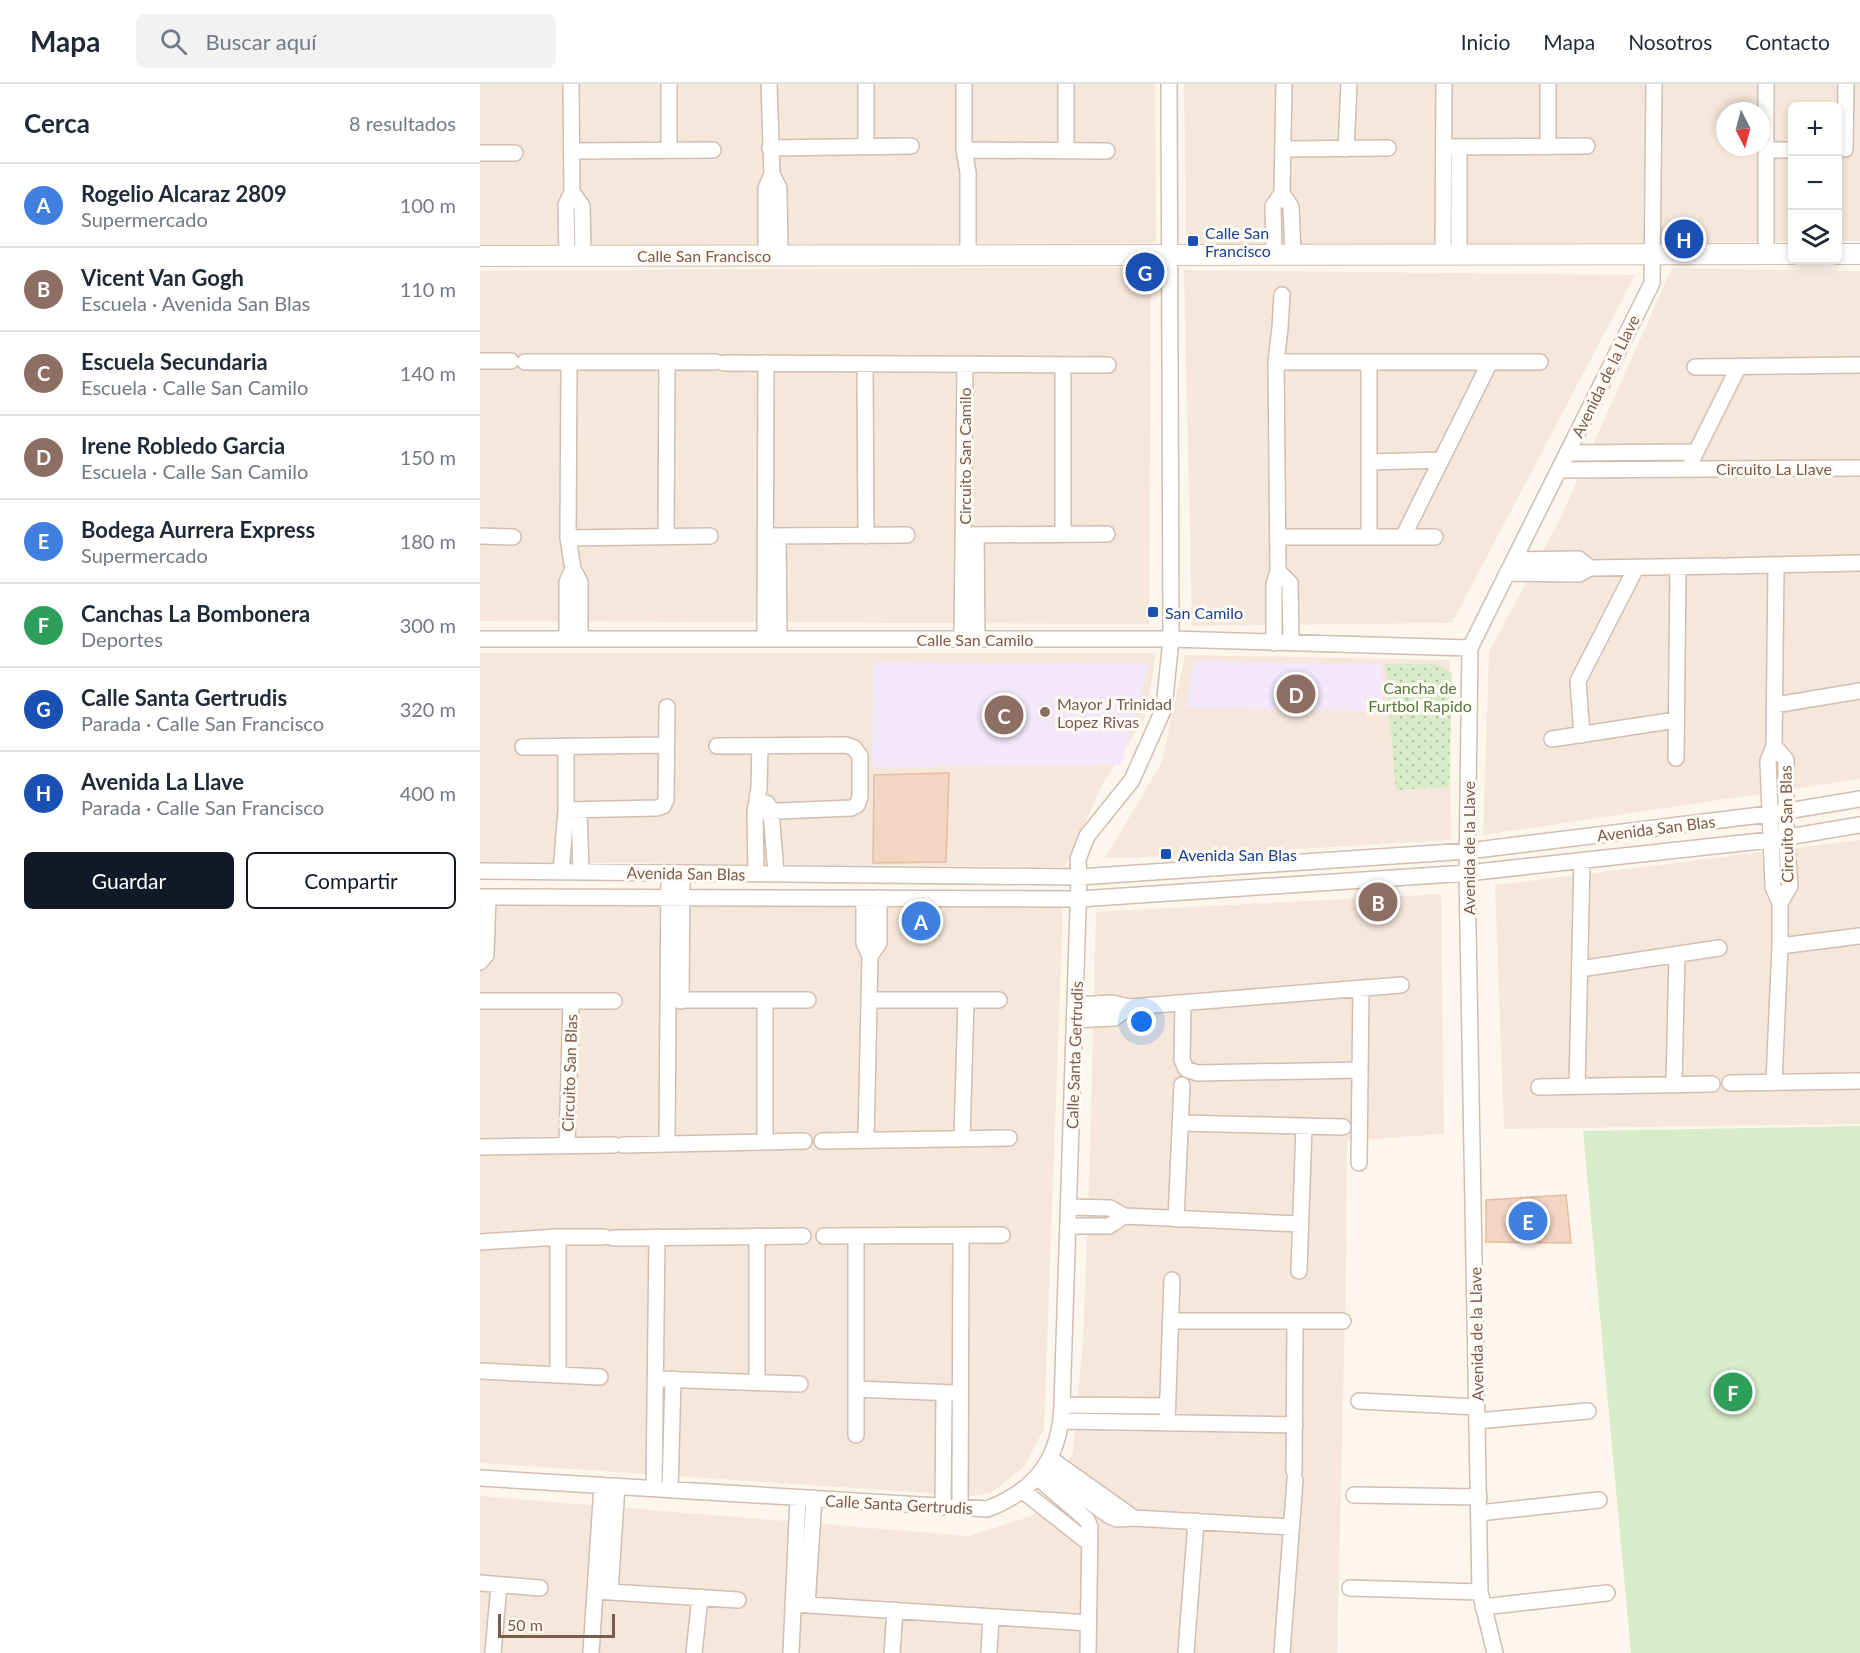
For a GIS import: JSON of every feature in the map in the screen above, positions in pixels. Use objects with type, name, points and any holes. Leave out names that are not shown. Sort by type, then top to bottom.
[{"type":"street","points":[[571,84],[572,192],[582,206],[575,256]]},
{"type":"street","points":[[669,84],[669,150]]},
{"type":"street","points":[[769,84],[772,174],[779,188],[773,255]]},
{"type":"street","points":[[866,84],[866,146]]},
{"type":"street","points":[[964,84],[964,150],[968,172],[968,255]]},
{"type":"street","points":[[1066,84],[1066,151]]},
{"type":"street","name":"Calle Santa Gertrudis","points":[[480,1478],[987,1509],[1006,1502],[1023,1491],[1044,1469],[1061,1421],[1062,1405],[1079,899],[1078,859],[1087,836],[1132,780],[1164,708],[1171,639],[1170,84]]},
{"type":"street","points":[[1283,254],[1291,207],[1282,193],[1284,84]]},
{"type":"street","points":[[1346,149],[1349,84]]},
{"type":"street","points":[[1444,84],[1451,147],[1451,254]]},
{"type":"street","points":[[1548,84],[1548,147]]},
{"type":"street","name":"Avenida de la Llave","points":[[1495,1653],[1482,1599],[1479,1513],[1467,873],[1470,648],[1652,283],[1654,84]]},
{"type":"street","points":[[1766,84],[1766,102]]},
{"type":"street","points":[[1846,84],[1848,149]]},
{"type":"street","points":[[770,148],[911,146]]},
{"type":"street","points":[[1451,147],[1587,147]]},
{"type":"street","points":[[1284,149],[1388,148]]},
{"type":"street","points":[[572,150],[713,150]]},
{"type":"street","points":[[964,150],[1107,151]]},
{"type":"street","points":[[1770,150],[1788,150]]},
{"type":"street","points":[[480,153],[515,153]]},
{"type":"street","points":[[1766,156],[1766,254]]},
{"type":"street","name":"Calle San Francisco","points":[[480,256],[1788,254]]},
{"type":"street","points":[[1842,254],[1860,254]]},
{"type":"street","points":[[1274,642],[1274,584],[1278,571],[1276,362],[1282,295]]},
{"type":"street","name":"Circuito San Camilo","points":[[480,361],[1108,365]]},
{"type":"street","points":[[569,362],[568,537],[573,569],[580,582],[574,639]]},
{"type":"street","points":[[666,537],[667,362]]},
{"type":"street","points":[[1276,362],[1540,362]]},
{"type":"street","points":[[1369,362],[1369,537]]},
{"type":"street","points":[[1403,537],[1490,362]]},
{"type":"street","points":[[766,363],[772,536],[772,639]]},
{"type":"street","points":[[865,364],[866,536]]},
{"type":"street","name":"Circuito San Camilo","points":[[965,364],[970,535],[969,639]]},
{"type":"street","points":[[1063,365],[1063,534]]},
{"type":"street","points":[[1695,367],[1860,365]]},
{"type":"street","name":"Circuito La Llave","points":[[1688,469],[1739,366]]},
{"type":"street","name":"Circuito La Llave","points":[[1567,453],[1696,453]]},
{"type":"street","points":[[1369,462],[1441,460]]},
{"type":"street","name":"Circuito La Llave","points":[[1559,470],[1860,468]]},
{"type":"street","name":"Circuito San Camilo","points":[[970,535],[1107,534]]},
{"type":"street","points":[[480,536],[513,537]]},
{"type":"street","points":[[772,536],[907,536]]},
{"type":"street","points":[[568,537],[710,537]]},
{"type":"street","points":[[1278,537],[1435,537]]},
{"type":"street","points":[[1511,567],[1579,574],[1590,568],[1860,563]]},
{"type":"street","name":"Circuito San Blas","points":[[1774,1082],[1780,903],[1773,887],[1768,761],[1774,746],[1776,565]]},
{"type":"street","points":[[1676,758],[1678,567]]},
{"type":"street","points":[[1582,735],[1578,681],[1636,568]]},
{"type":"street","points":[[1278,571],[1290,584],[1291,643]]},
{"type":"street","name":"Calle San Camilo","points":[[480,639],[1171,639],[1470,648]]},
{"type":"street","points":[[1775,705],[1860,691]]},
{"type":"street","points":[[573,810],[663,806],[666,800],[667,707]]},
{"type":"street","points":[[1552,740],[1676,720]]},
{"type":"street","points":[[523,747],[666,745]]},
{"type":"street","points":[[717,746],[846,745],[854,748],[860,756],[860,796],[857,805],[755,812]]},
{"type":"street","points":[[756,874],[755,812],[759,788],[760,746]]},
{"type":"street","name":"Circuito San Blas","points":[[1774,746],[1786,760],[1786,838],[1790,886],[1780,903]]},
{"type":"street","points":[[566,747],[581,872]]},
{"type":"street","points":[[759,788],[771,811],[776,874]]},
{"type":"street","name":"Avenida San Blas","points":[[480,872],[1079,877],[1467,851],[1769,814],[1860,799]]},
{"type":"street","points":[[561,872],[573,810]]},
{"type":"street","name":"Avenida San Blas","points":[[484,897],[1079,899],[1467,873],[1770,840],[1860,825]]},
{"type":"street","points":[[1577,1086],[1582,861]]},
{"type":"street","points":[[667,1144],[675,1000],[675,873]]},
{"type":"street","points":[[480,962],[486,955],[484,897]]},
{"type":"street","points":[[866,1140],[870,956],[864,943],[871,898]]},
{"type":"street","points":[[1780,946],[1860,936]]},
{"type":"street","points":[[1580,969],[1719,948]]},
{"type":"street","points":[[1674,1084],[1677,954]]},
{"type":"street","points":[[1075,1013],[1114,1018],[1130,1007],[1401,985]]},
{"type":"street","points":[[1359,1163],[1361,989]]},
{"type":"street","name":"Circuito San Blas","points":[[567,1146],[571,1000]]},
{"type":"street","name":"Circuito San Blas","points":[[480,1001],[614,1000]]},
{"type":"street","points":[[675,1000],[808,1000]]},
{"type":"street","points":[[765,1000],[765,1142]]},
{"type":"street","points":[[869,1000],[999,1000]]},
{"type":"street","points":[[962,1138],[966,1000]]},
{"type":"street","points":[[1184,1003],[1182,1060],[1186,1069],[1197,1073],[1360,1070]]},
{"type":"street","points":[[1730,1083],[1860,1081]]},
{"type":"street","points":[[1539,1087],[1713,1084]]},
{"type":"street","points":[[1176,1219],[1182,1085]]},
{"type":"street","points":[[1180,1123],[1343,1127]]},
{"type":"street","points":[[1299,1271],[1304,1126]]},
{"type":"street","points":[[822,1141],[1009,1138]]},
{"type":"street","name":"Circuito San Blas","points":[[480,1147],[804,1142]]},
{"type":"street","points":[[1069,1207],[1110,1208],[1125,1216],[1300,1224]]},
{"type":"street","points":[[1068,1226],[1109,1226],[1125,1216]]},
{"type":"street","points":[[960,1508],[961,1235]]},
{"type":"street","points":[[824,1236],[1002,1235]]},
{"type":"street","points":[[757,1382],[758,1236]]},
{"type":"street","points":[[480,1242],[558,1237],[803,1236]]},
{"type":"street","points":[[856,1236],[856,1435]]},
{"type":"street","points":[[558,1237],[558,1375]]},
{"type":"street","points":[[657,1237],[656,1379],[662,1489]]},
{"type":"street","points":[[1167,1423],[1172,1280]]},
{"type":"street","points":[[1170,1321],[1343,1321]]},
{"type":"street","points":[[1282,1653],[1294,1475],[1295,1321]]},
{"type":"street","points":[[480,1371],[600,1377]]},
{"type":"street","points":[[656,1379],[800,1384]]},
{"type":"street","points":[[662,1489],[673,1379]]},
{"type":"street","points":[[856,1389],[960,1394]]},
{"type":"street","points":[[943,1507],[944,1393]]},
{"type":"street","points":[[1359,1401],[1477,1414],[1588,1410]]},
{"type":"street","points":[[1062,1405],[1167,1406]]},
{"type":"street","points":[[1061,1421],[1295,1425]]},
{"type":"street","points":[[1044,1469],[1134,1518],[1291,1527]]},
{"type":"street","points":[[1044,1469],[1087,1520],[1090,1527],[1088,1653]]},
{"type":"street","points":[[591,1653],[603,1591],[610,1486]]},
{"type":"street","points":[[1023,1491],[1089,1543]]},
{"type":"street","points":[[1354,1495],[1479,1497]]},
{"type":"street","points":[[790,1653],[800,1604],[806,1498]]},
{"type":"street","points":[[1479,1513],[1599,1500]]},
{"type":"street","points":[[1186,1653],[1196,1521]]},
{"type":"street","points":[[480,1583],[540,1588]]},
{"type":"street","points":[[494,1653],[499,1585]]},
{"type":"street","points":[[1350,1588],[1482,1599],[1607,1593]]},
{"type":"street","points":[[603,1591],[738,1600]]},
{"type":"street","points":[[694,1653],[700,1598]]},
{"type":"street","points":[[800,1604],[1089,1623]]},
{"type":"street","points":[[892,1653],[895,1610]]},
{"type":"street","points":[[989,1653],[991,1617]]},
{"type":"shaded area","points":[[480,84],[1155,84],[1156,243],[480,245]]},
{"type":"shaded area","points":[[1184,84],[1860,84],[1860,241],[1842,241],[1842,102],[1788,102],[1788,242],[1186,246]]},
{"type":"shaded area","points":[[1151,267],[1149,624],[480,621],[480,271]]},
{"type":"shaded area","points":[[1672,268],[1860,271],[1860,779],[1483,835],[1489,652],[1560,519]]},
{"type":"shaded area","points":[[1184,270],[1635,275],[1452,623],[1192,626]]},
{"type":"shaded area","points":[[480,653],[1156,653],[1146,716],[1103,783],[1065,867],[480,862]]},
{"type":"shaded area","points":[[1185,655],[1450,660],[1451,840],[1184,856],[1105,858],[1162,762]]},
{"type":"shaded area","points":[[1194,661],[1381,664],[1383,711],[1186,708]]},
{"type":"shaded area","points":[[873,662],[1150,664],[1121,765],[872,767]]},
{"type":"shaded area","points":[[1860,840],[1860,1124],[1504,1129],[1495,885]]},
{"type":"shaded area","points":[[1441,894],[1444,1134],[1347,1141],[1337,1653],[480,1653],[480,1496],[969,1536],[1032,1516],[1073,1453],[1083,1342],[1096,912]]},
{"type":"shaded area","points":[[480,905],[1063,907],[1044,1429],[1024,1467],[991,1493],[973,1496],[480,1463]]},
{"type":"green space","name":"Cancha de Furtbol Rapido","points":[[1385,664],[1436,664],[1452,673],[1449,787],[1396,790]]},
{"type":"green space","points":[[1860,1126],[1860,1653],[1631,1653],[1583,1131]]},
{"type":"building","points":[[949,773],[946,862],[873,863],[874,775]]},
{"type":"building","points":[[1566,1195],[1571,1243],[1486,1242],[1486,1200]]},
{"type":"place","name":"Avenida La Llave","points":[[1684,239]]},
{"type":"place","name":"Calle San Francisco","points":[[1193,241]]},
{"type":"place","name":"Calle Santa Gertrudis","points":[[1145,272]]},
{"type":"place","name":"San Camilo","points":[[1153,612]]},
{"type":"place","name":"Irene Robledo Garcia","points":[[1296,694]]},
{"type":"place","name":"Mayor J Trinidad Lopez Rivas","points":[[1045,712]]},
{"type":"place","name":"Escuela Secundaria","points":[[1004,715]]},
{"type":"place","name":"Avenida San Blas","points":[[1166,854]]},
{"type":"place","name":"Vicent Van Gogh","points":[[1378,902]]},
{"type":"place","name":"Rogelio Alcaraz 2809","points":[[921,921]]},
{"type":"place","name":"Bodega Aurrera Express","points":[[1528,1221]]},
{"type":"place","name":"Canchas La Bombonera","points":[[1733,1392]]}]
